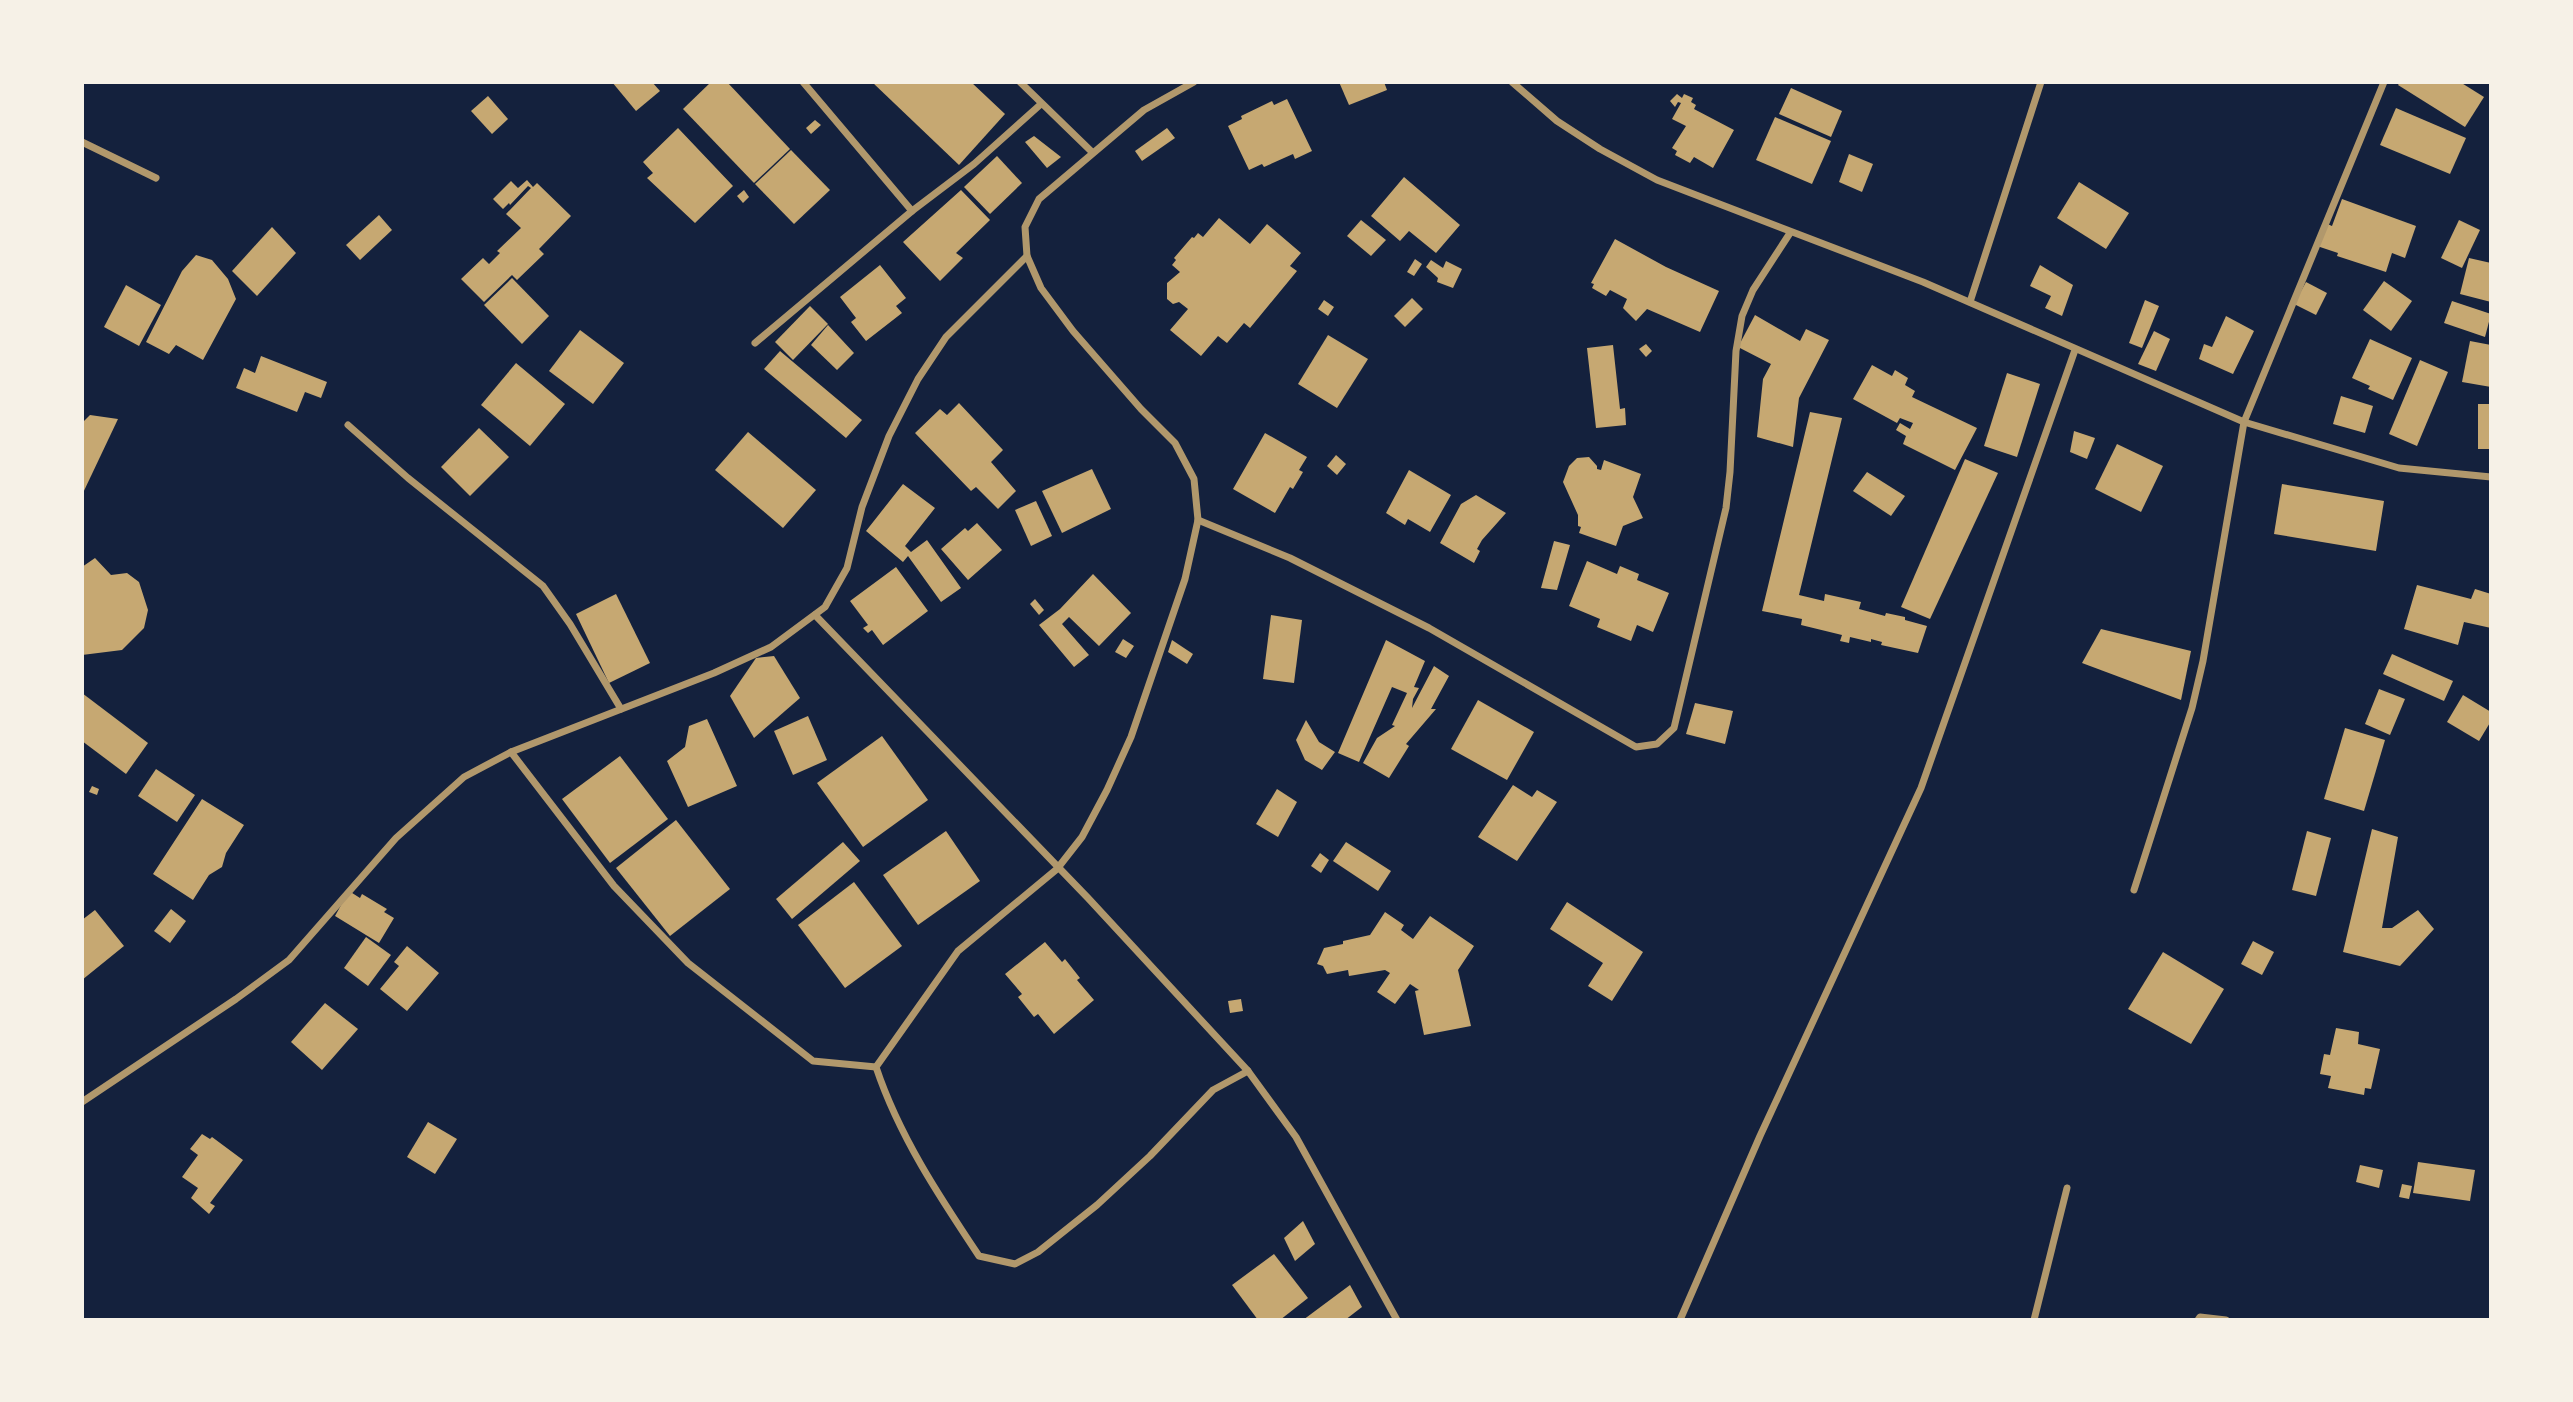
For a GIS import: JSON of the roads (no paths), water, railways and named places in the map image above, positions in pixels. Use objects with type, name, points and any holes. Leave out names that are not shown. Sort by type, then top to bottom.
[{"type":"street","points":[[803,82],[912,211]]},
{"type":"street","points":[[1020,82],[1092,152]]},
{"type":"street","points":[[876,1068],[958,951],[1057,869],[1082,837],[1131,737],[1185,579],[1198,520],[1194,479],[1175,443],[1141,409],[1073,331],[1041,288],[1027,256],[1025,227],[1039,200],[1092,152],[1144,110],[1194,82]]},
{"type":"street","points":[[1512,82],[1557,121],[1645,174],[1790,233],[1865,258],[2244,422],[2399,468],[2491,477]]},
{"type":"street","points":[[1970,302],[2041,82]]},
{"type":"street","points":[[2134,890],[2192,708],[2244,422],[2384,82]]},
{"type":"street","points":[[755,344],[912,211],[974,164],[1041,104]]},
{"type":"street","points":[[82,142],[156,178]]},
{"type":"street","points":[[1198,520],[1290,558],[1429,628],[1636,747],[1657,744],[1674,727],[1726,508],[1736,351],[1742,316],[1753,290],[1790,233]]},
{"type":"street","points":[[82,1102],[236,999],[289,960],[355,883],[427,808],[464,777],[511,752],[714,673],[771,647],[825,607],[847,568],[862,507],[884,448],[918,379],[946,337],[1027,256]]},
{"type":"street","points":[[1680,1320],[1760,1136],[1921,788],[2075,350]]},
{"type":"street","points":[[348,425],[408,478],[542,586],[570,624],[621,709]]},
{"type":"street","points":[[815,615],[1248,1071],[1296,1137],[1397,1320]]},
{"type":"street","points":[[511,752],[614,886],[688,963],[813,1061],[876,1068]]},
{"type":"street","points":[[876,1068],[888,1105],[914,1153],[979,1256],[1015,1264],[1038,1252],[1097,1205],[1150,1156],[1213,1090],[1248,1071]]},
{"type":"street","points":[[2034,1320],[2067,1188]]},
{"type":"street","points":[[2198,1320],[2200,1317],[2226,1320]]}]
